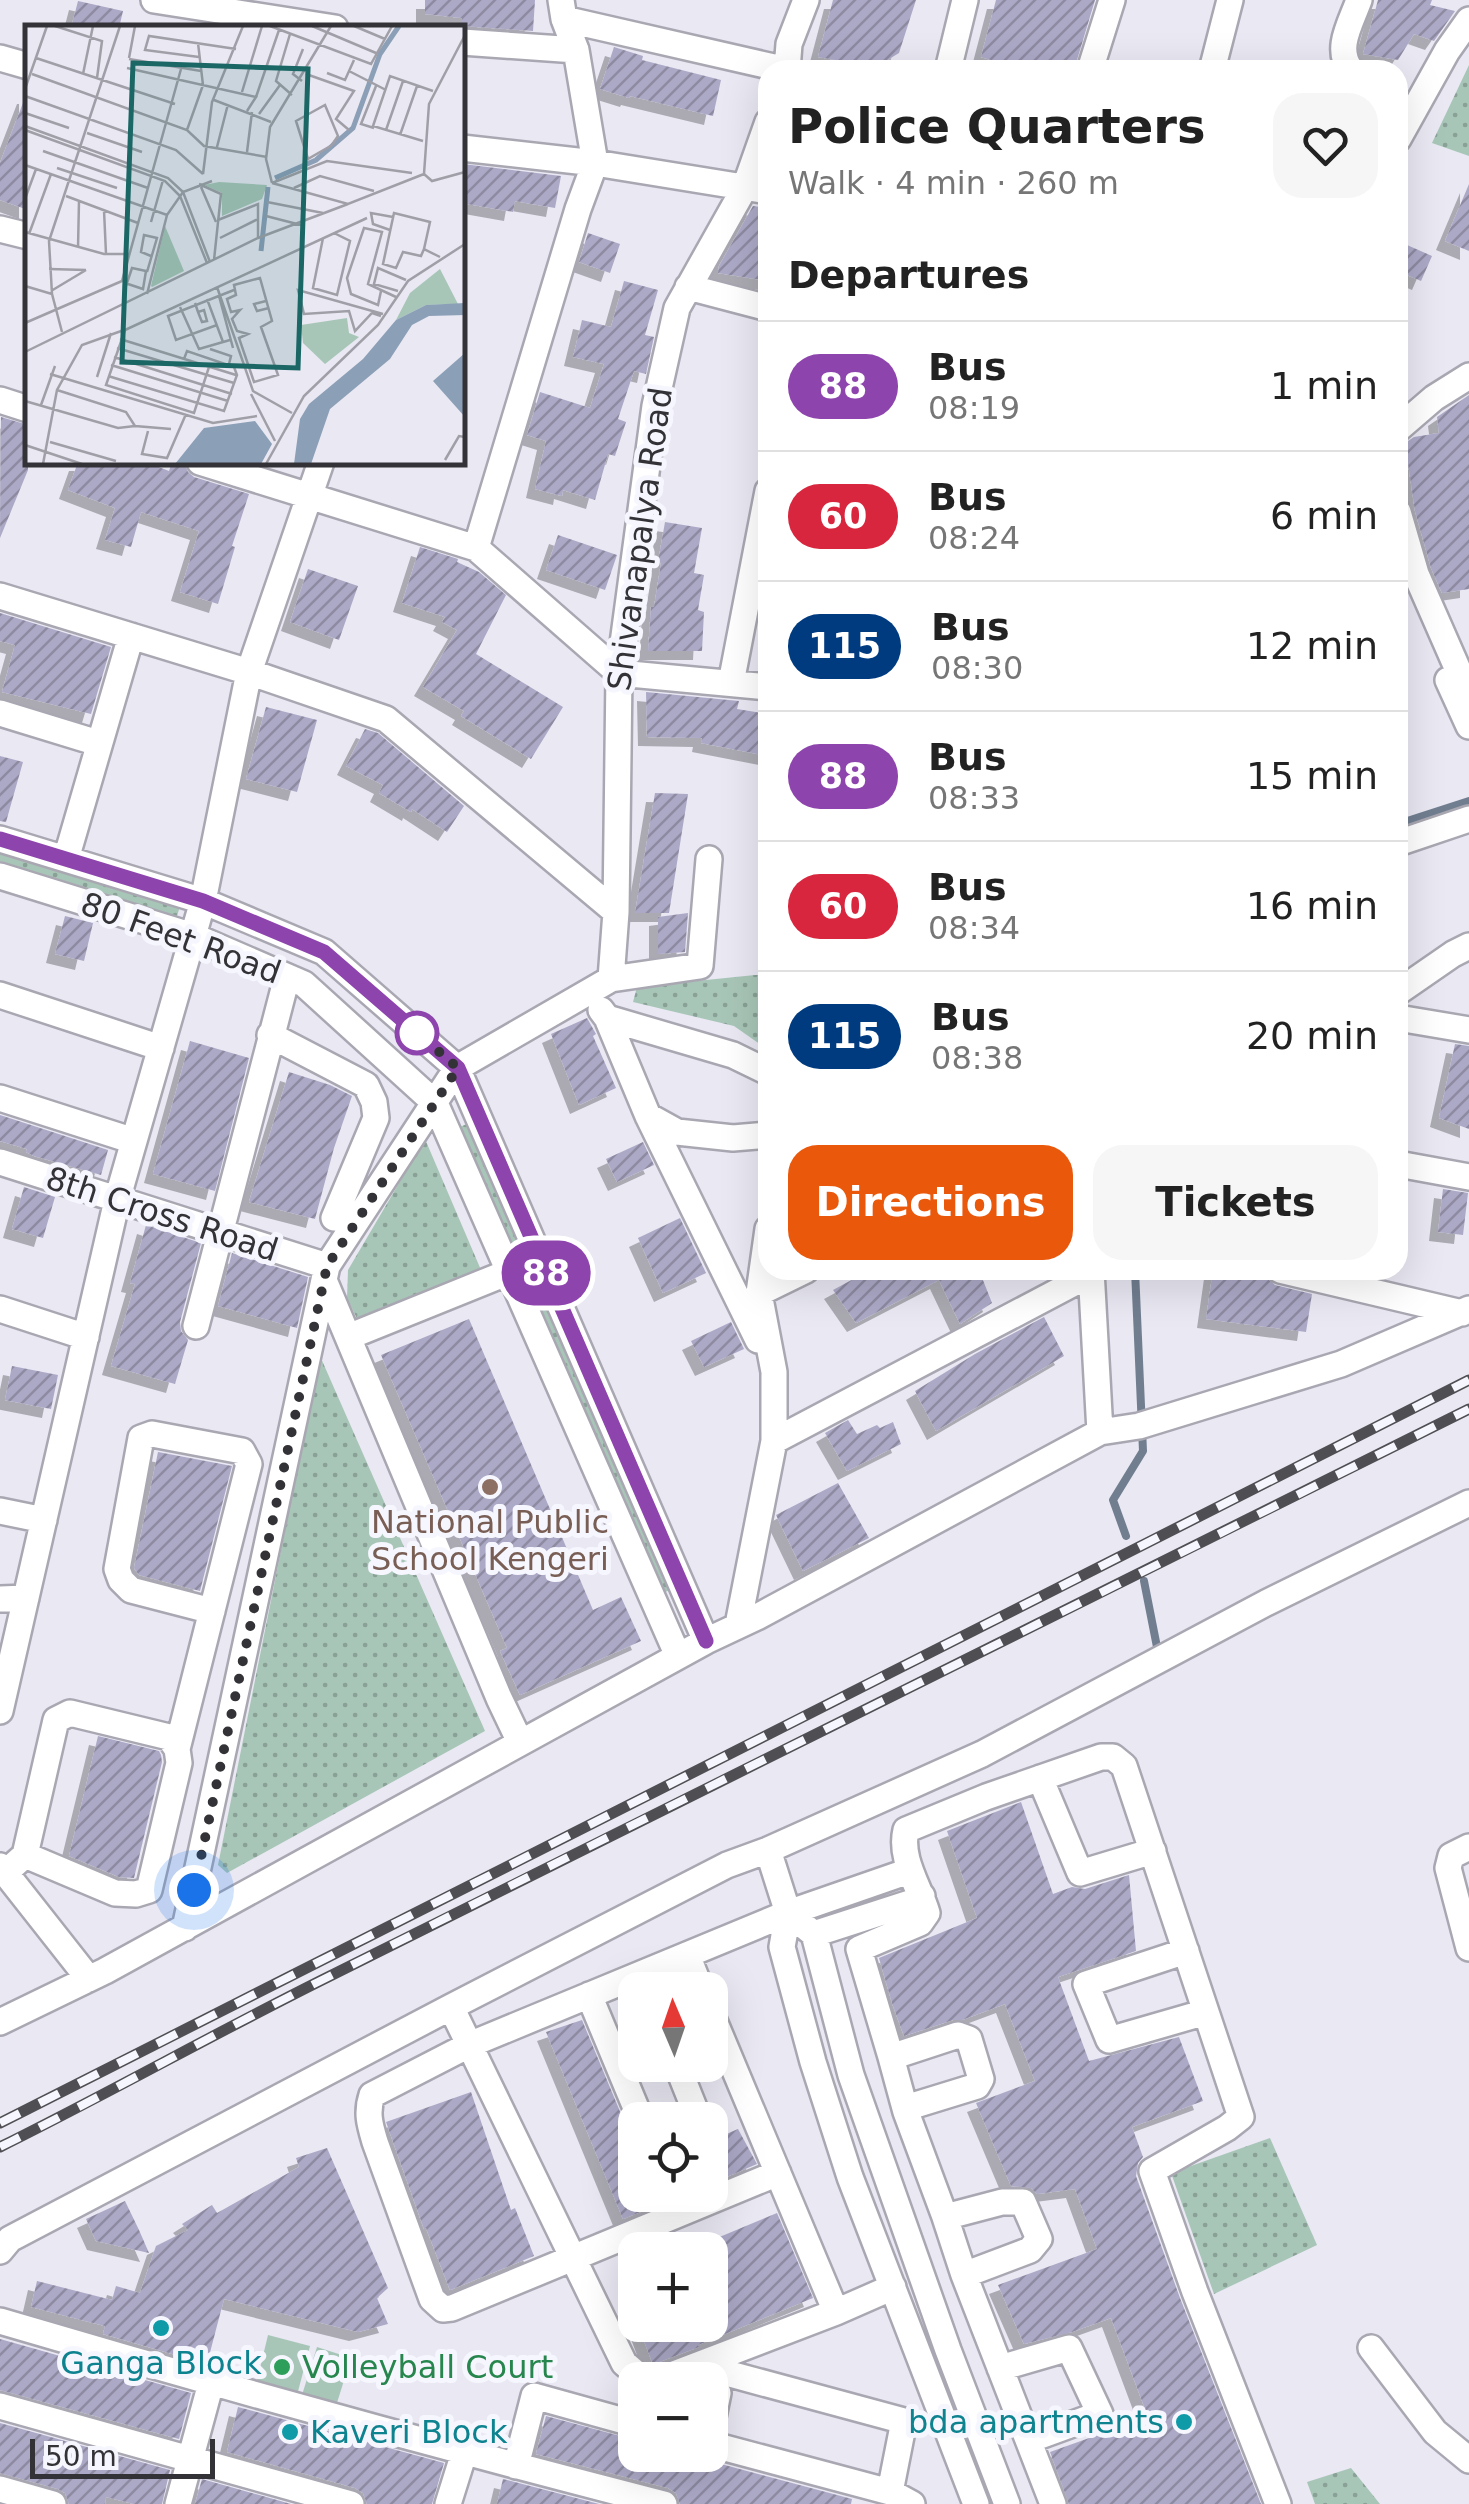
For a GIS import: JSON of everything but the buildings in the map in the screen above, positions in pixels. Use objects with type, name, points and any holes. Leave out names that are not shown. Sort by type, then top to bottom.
[{"type":"street","points":[[154,0],[316,25]]},
{"type":"street","points":[[788,60],[789,44],[806,0]]},
{"type":"street","points":[[950,60],[965,0]]},
{"type":"street","points":[[1093,60],[1112,0]]},
{"type":"street","points":[[1215,60],[1230,0]]},
{"type":"street","points":[[1344,60],[1342,49],[1359,0]]},
{"type":"street","points":[[562,9],[758,62]]},
{"type":"street","points":[[476,548],[595,164],[576,50],[562,9]]},
{"type":"street","points":[[1408,101],[1460,49],[1469,20]]},
{"type":"street","points":[[465,42],[576,50]]},
{"type":"street","points":[[0,58],[25,65]]},
{"type":"street","points":[[465,148],[756,189]]},
{"type":"street","name":"Shivanapalya Road","points":[[611,979],[616,912],[619,673],[655,406],[677,308],[756,189]]},
{"type":"street","points":[[0,228],[25,235]]},
{"type":"street","points":[[688,287],[758,305]]},
{"type":"street","points":[[1408,420],[1469,376]]},
{"type":"street","points":[[0,400],[25,408]]},
{"type":"street","points":[[210,465],[476,548],[619,673],[758,686]]},
{"type":"street","points":[[0,1711],[13,1599],[44,1520],[118,1200],[203,901],[249,672],[320,465]]},
{"type":"street","points":[[731,683],[758,543]]},
{"type":"street","points":[[1408,579],[1469,696]]},
{"type":"street","points":[[1408,581],[1469,726]]},
{"type":"street","points":[[0,596],[249,672],[386,719],[616,912]]},
{"type":"street","points":[[66,859],[130,636]]},
{"type":"street","points":[[0,714],[98,743]]},
{"type":"street","points":[[1408,840],[1469,819]]},
{"type":"street","name":"80 Feet Road","points":[[0,839],[203,901],[324,952],[458,1068],[706,1641]]},
{"type":"street","points":[[185,1928],[325,1273],[458,1068],[611,979],[700,966],[709,859]]},
{"type":"street","name":"80 Feet Road","points":[[0,876],[193,936],[304,984],[435,1103],[678,1656]]},
{"type":"street","points":[[1408,985],[1469,946]]},
{"type":"street","points":[[196,1326],[287,976]]},
{"type":"street","points":[[588,993],[607,1018],[648,1116],[774,1372]]},
{"type":"street","points":[[0,996],[160,1048]]},
{"type":"street","points":[[607,1018],[733,1055],[758,1067]]},
{"type":"street","points":[[1408,1020],[1469,1030]]},
{"type":"street","points":[[270,1035],[366,1084],[374,1102],[376,1118],[334,1218]]},
{"type":"street","points":[[0,1098],[134,1141]]},
{"type":"street","points":[[648,1116],[677,1132],[733,1138],[758,1136]]},
{"type":"street","name":"8th Cross Road","points":[[0,1162],[222,1233],[325,1273]]},
{"type":"street","points":[[1408,1166],[1469,1177]]},
{"type":"street","points":[[348,1337],[509,1272]]},
{"type":"street","points":[[325,1273],[348,1337],[520,1742]]},
{"type":"street","points":[[738,1625],[774,1441],[774,1372],[758,1293],[760,1280]]},
{"type":"street","points":[[758,1293],[785,1280]]},
{"type":"street","points":[[774,1441],[1076,1280]]},
{"type":"street","points":[[1091,1280],[1100,1432]]},
{"type":"street","points":[[1344,1280],[1465,1311]]},
{"type":"street","points":[[0,1309],[86,1337]]},
{"type":"street","points":[[0,2022],[185,1928],[678,1656],[1100,1432],[1146,1424],[1342,1364],[1465,1311]]},
{"type":"street","points":[[176,1749],[212,1611],[249,1464],[242,1451],[152,1434],[141,1438],[117,1569],[121,1580],[132,1590],[212,1611]]},
{"type":"street","points":[[3,2243],[450,2006],[728,1865],[982,1754],[1266,1603],[1469,1503]]},
{"type":"street","points":[[0,1511],[44,1520]]},
{"type":"street","points":[[25,1855],[115,1893],[149,1890],[179,1764],[170,1737],[70,1714],[56,1720],[25,1855],[3,1869],[89,1979]]},
{"type":"street","points":[[1053,2504],[906,2112],[859,1949],[920,1922],[927,1912],[909,1871],[906,1830],[1101,1756],[1113,1757],[1124,1766],[1241,2117],[1152,2171],[1278,2504]]},
{"type":"street","points":[[1040,1778],[1080,1874],[1152,1851]]},
{"type":"street","points":[[1469,1847],[1451,1856],[1448,1868],[1469,1948]]},
{"type":"street","points":[[768,1850],[788,1913],[782,1946],[813,2062],[850,2177],[976,2504]]},
{"type":"street","points":[[778,2173],[443,2309],[432,2299],[368,2111],[372,2095],[469,2045],[788,1913],[909,1871]]},
{"type":"street","points":[[814,1934],[922,1896]]},
{"type":"street","points":[[788,1913],[814,1934],[852,2075],[948,2350],[1007,2504]]},
{"type":"street","points":[[1186,1951],[1086,1984],[1109,2040],[1206,2012]]},
{"type":"street","points":[[686,1955],[693,1972]]},
{"type":"street","points":[[589,1995],[618,2048]]},
{"type":"street","points":[[450,2006],[624,2363],[640,2376],[662,2378],[836,2312],[893,2286]]},
{"type":"street","points":[[891,2057],[958,2034],[969,2038],[981,2079],[978,2086],[912,2106],[906,2112]]},
{"type":"street","points":[[728,2054],[836,2312]]},
{"type":"street","points":[[945,2217],[1002,2202],[1023,2202],[1039,2239],[1030,2250],[964,2275]]},
{"type":"street","points":[[0,2321],[464,2453],[664,2504]]},
{"type":"street","points":[[1000,2368],[1069,2348],[1100,2414],[1028,2440]]},
{"type":"street","points":[[1370,2348],[1436,2432],[1469,2460]]},
{"type":"street","points":[[178,2504],[211,2383]]},
{"type":"street","points":[[728,2385],[904,2421],[901,2498],[728,2449]]},
{"type":"street","points":[[516,2466],[534,2396],[618,2419]]},
{"type":"street","points":[[0,2406],[351,2504]]},
{"type":"street","points":[[448,2504],[464,2453]]},
{"type":"street","points":[[0,2489],[53,2504]]},
{"type":"green space","points":[[1469,65],[1469,156],[1432,143]]},
{"type":"green space","points":[[0,847],[181,903],[177,916],[0,861]]},
{"type":"green space","points":[[758,975],[758,1043],[734,1026],[633,1002],[637,987]]},
{"type":"green space","points":[[471,1122],[672,1589],[661,1594],[460,1127]]},
{"type":"green space","points":[[425,1139],[481,1270],[361,1327],[347,1298],[348,1270]]},
{"type":"green space","points":[[320,1356],[485,1731],[227,1873],[218,1865]]},
{"type":"green space","points":[[1270,2138],[1317,2245],[1214,2294],[1171,2173]]},
{"type":"green space","name":"Volleyball Court","points":[[268,2335],[310,2346],[296,2399],[255,2389]]},
{"type":"green space","points":[[317,2347],[351,2358],[336,2406],[302,2395]]},
{"type":"green space","points":[[1351,2468],[1380,2504],[1315,2504],[1307,2482]]},
{"type":"waterway","points":[[1408,821],[1469,801]]},
{"type":"waterway","points":[[1126,1536],[1113,1500],[1143,1451],[1135,1280]]},
{"type":"waterway","points":[[1144,1581],[1157,1647]]},
{"type":"railway","points":[[0,2123],[1469,1380]]},
{"type":"railway","points":[[0,2147],[330,1976],[1469,1409]]},
{"type":"bus line","name":"88","points":[[0,839],[203,901],[324,952],[458,1068],[706,1641]]},
{"type":"place","name":"National Public School Kengeri","points":[[490,1487]]},
{"type":"place","name":"Ganga Block","points":[[161,2328]]},
{"type":"place","name":"Volleyball Court","points":[[282,2367]]},
{"type":"place","name":"bda apartments","points":[[1184,2422]]},
{"type":"place","name":"Kaveri Block","points":[[290,2432]]},
{"type":"route","points":[[194,1890],[327,1266],[458,1068],[404,1022],[417,1033]]}]
